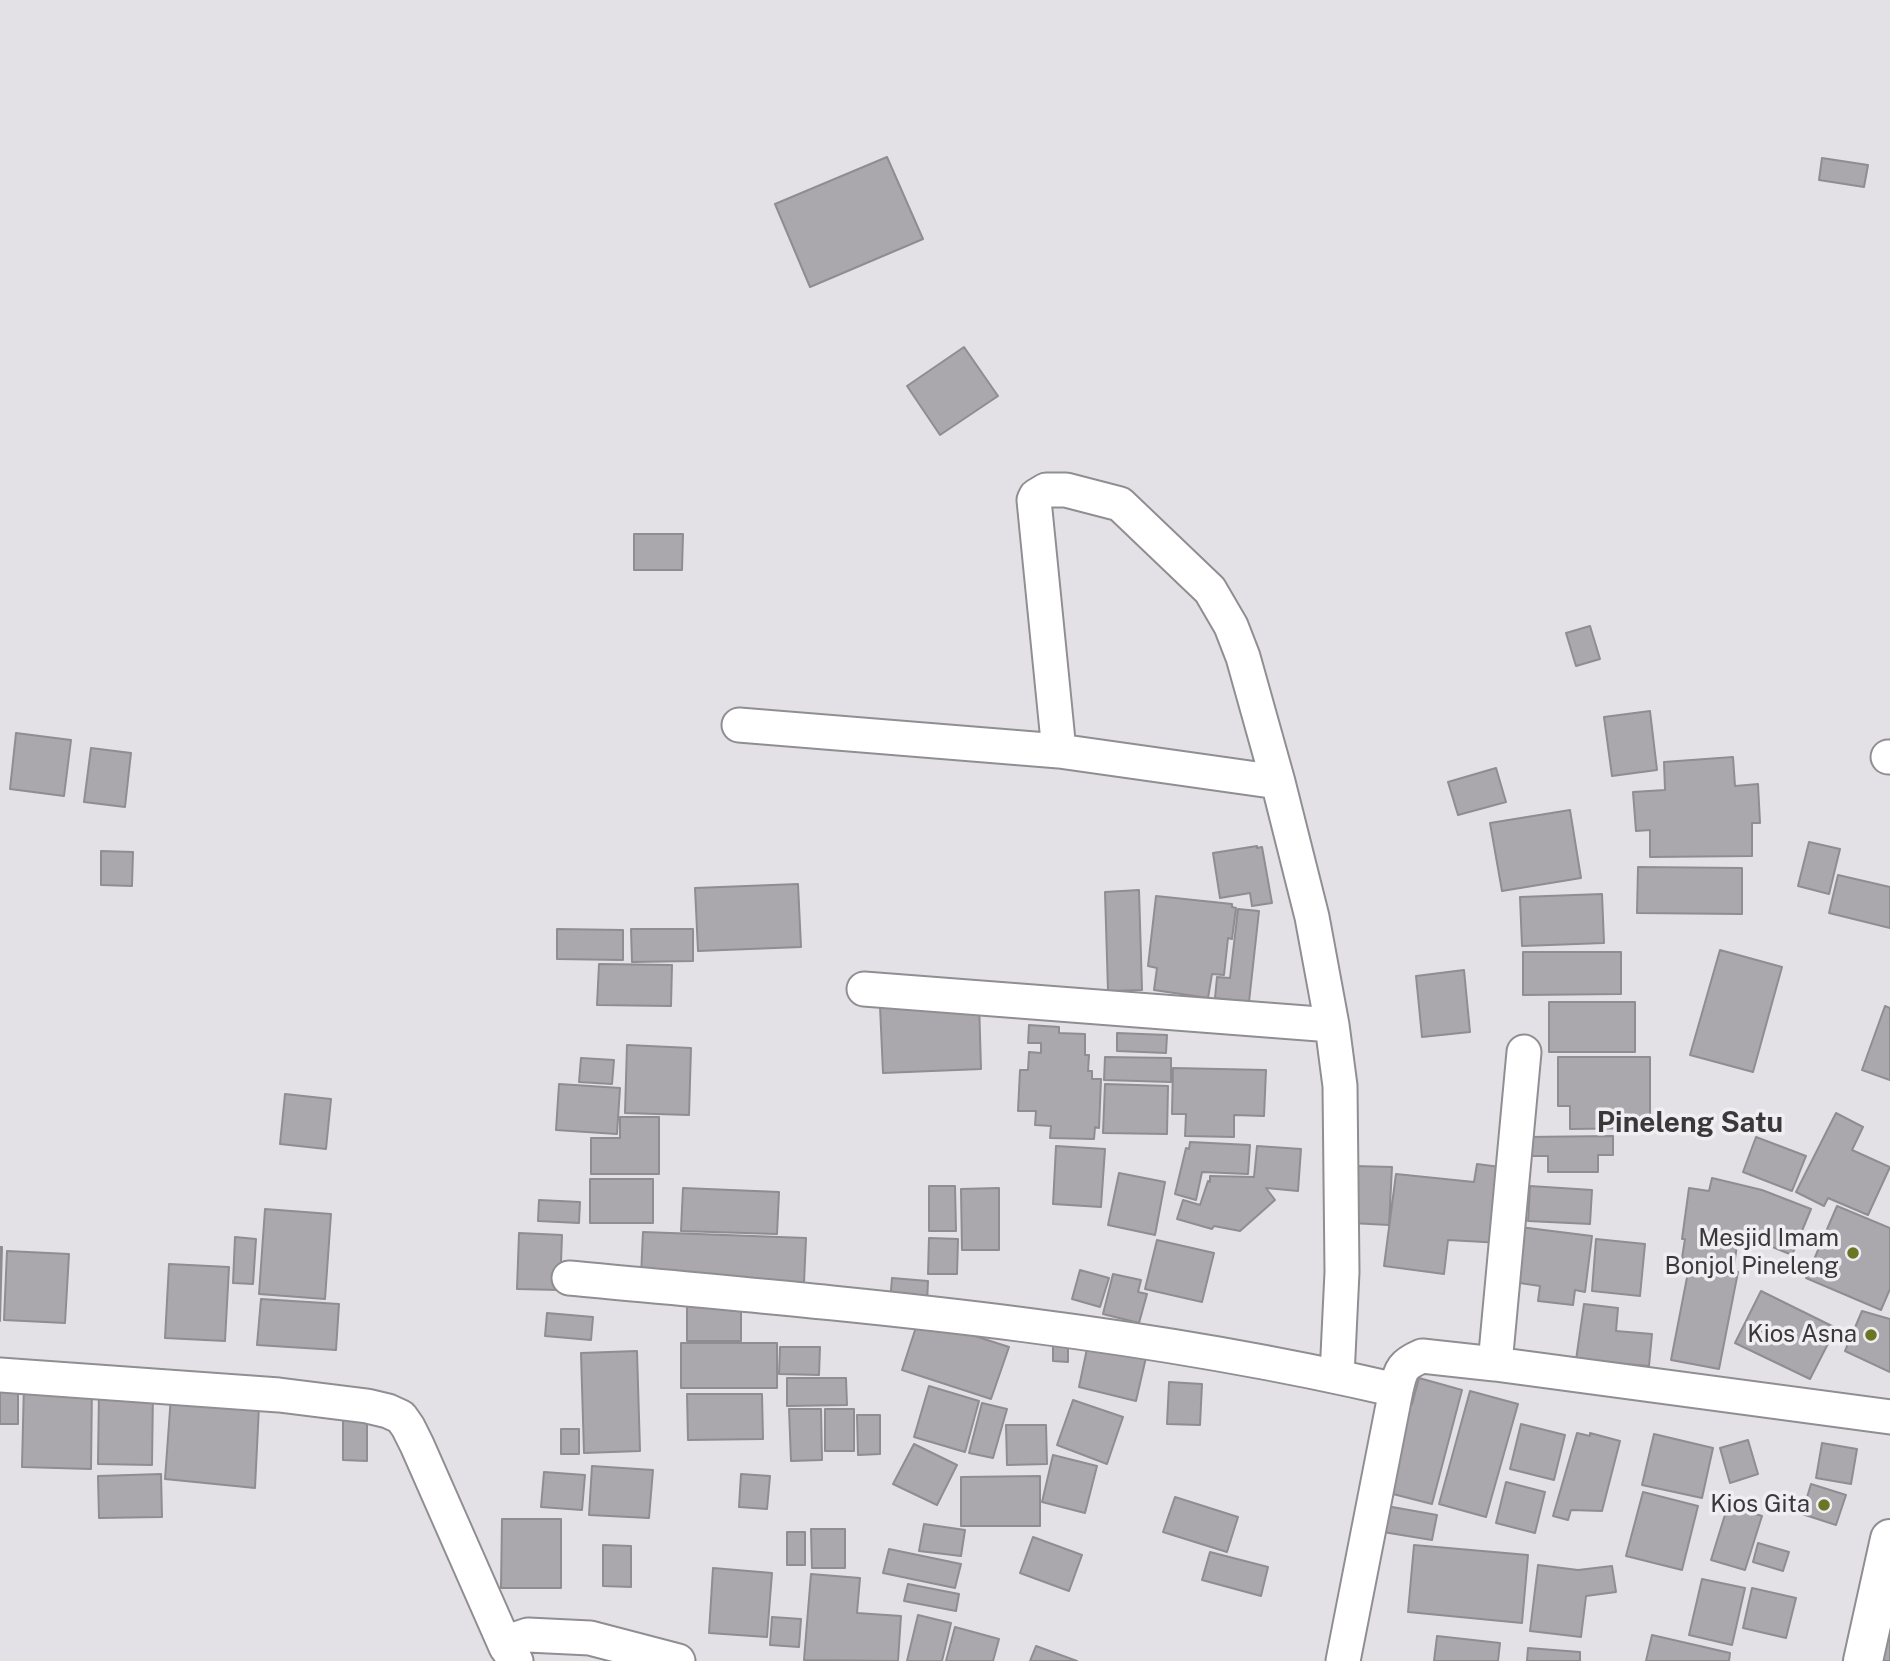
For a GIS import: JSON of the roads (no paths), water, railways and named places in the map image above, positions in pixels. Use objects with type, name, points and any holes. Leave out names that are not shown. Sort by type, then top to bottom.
[{"type":"highway","points":[[1863,1661],[1890,1539]]},
{"type":"street","points":[[1059,751],[1034,500],[1046,490],[1079,492],[1120,504],[1210,590],[1231,626],[1243,657],[1279,782],[1312,917],[1340,1086],[1342,1272],[1337,1376]]},
{"type":"street","points":[[739,725],[1059,751],[1279,782]]},
{"type":"street","points":[[864,989],[1332,1025]]},
{"type":"street","points":[[1495,1364],[1524,1052]]},
{"type":"street","points":[[569,1278],[946,1314],[1127,1338],[1337,1376],[1396,1390]]},
{"type":"street","points":[[1343,1661],[1396,1390],[1402,1368],[1412,1360],[1422,1356],[1495,1364],[1890,1417]]},
{"type":"street","points":[[0,1375],[279,1395],[367,1405],[401,1418],[417,1445],[511,1654]]},
{"type":"street","points":[[511,1654],[516,1639],[528,1635],[590,1638],[678,1661]]},
{"type":"place","name":"Mesjid Imam Bonjol Pineleng","points":[[1853,1253]]},
{"type":"place","name":"Kios Asna","points":[[1871,1335]]},
{"type":"place","name":"Kios Gita","points":[[1824,1505]]},
{"type":"district","name":"Pineleng Satu","points":[[1690,1123]]}]
